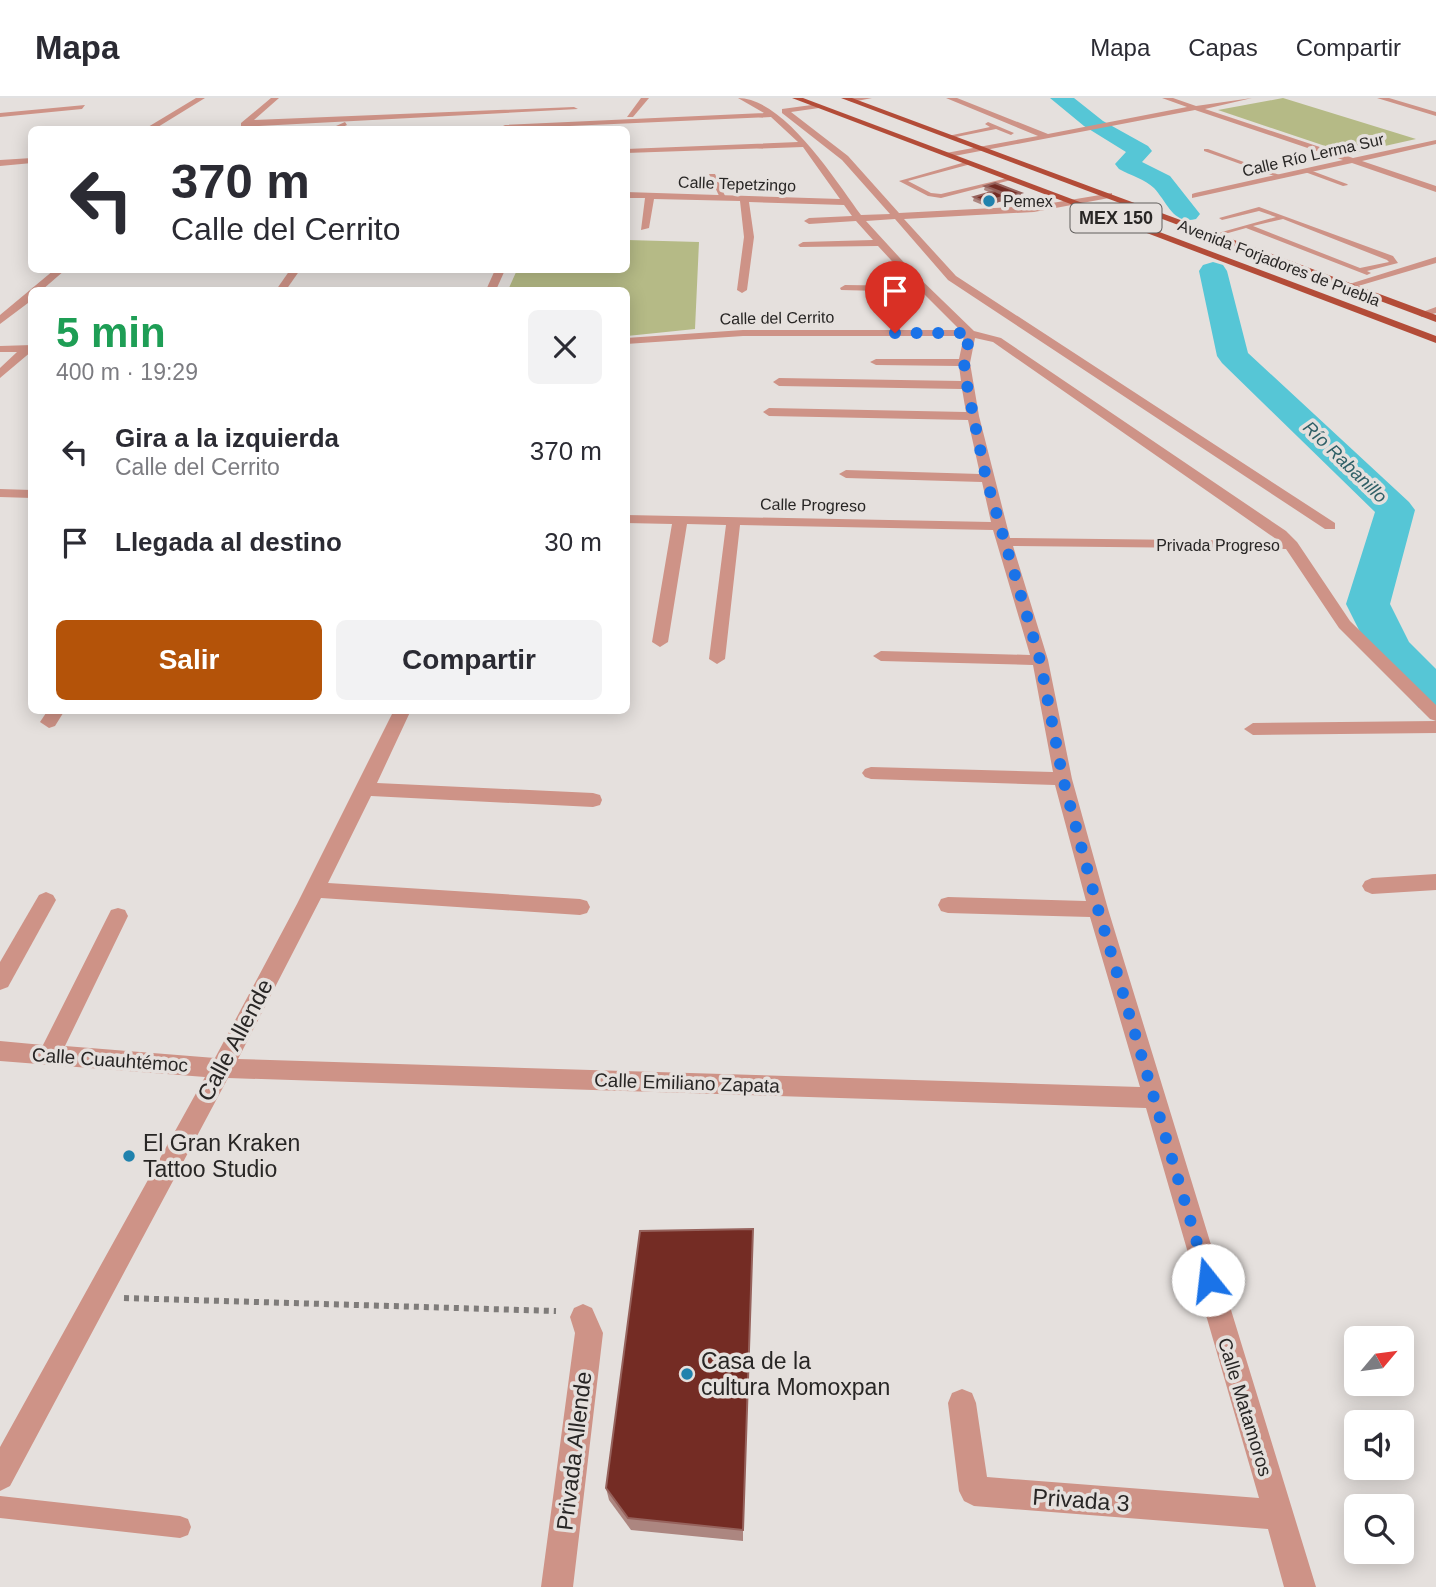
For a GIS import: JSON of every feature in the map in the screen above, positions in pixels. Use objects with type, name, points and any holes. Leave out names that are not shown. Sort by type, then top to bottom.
[{"type":"main road","name":"Avenida Forjadores de Puebla","points":[[796,98],[1436,340]]},
{"type":"main road","name":"Avenida Forjadores de Puebla","points":[[849,99],[1436,319]]},
{"type":"street","points":[[154,126],[201,98]]},
{"type":"street","points":[[244,126],[275,98]]},
{"type":"street","points":[[630,115],[645,98]]},
{"type":"street","points":[[742,98],[773,115],[805,144],[880,243],[970,333],[988,336],[1009,346],[1281,534],[1292,545]]},
{"type":"street","points":[[849,99],[868,98]]},
{"type":"street","points":[[950,98],[1047,136]]},
{"type":"street","points":[[1166,98],[1436,189]]},
{"type":"street","points":[[949,155],[1248,98]]},
{"type":"street","points":[[1381,98],[1436,114]]},
{"type":"street","points":[[816,106],[785,111],[845,158],[935,261],[976,295],[1330,526]]},
{"type":"street","points":[[0,115],[82,107]]},
{"type":"street","points":[[247,123],[574,108]]},
{"type":"street","points":[[527,126],[773,115]]},
{"type":"street","name":"Calle Río Lerma Sur","points":[[1195,196],[1436,142]]},
{"type":"street","points":[[630,151],[805,144]]},
{"type":"street","points":[[0,163],[28,163]]},
{"type":"street","points":[[712,176],[723,196]]},
{"type":"street","name":"Calle Tepetzingo","points":[[630,195],[847,202]]},
{"type":"street","points":[[644,228],[650,195]]},
{"type":"street","points":[[809,221],[1034,209],[1109,195]]},
{"type":"street","points":[[742,290],[749,237],[744,197]]},
{"type":"street","points":[[803,245],[880,243]]},
{"type":"street","points":[[1348,286],[1436,260]]},
{"type":"street","points":[[40,287],[56,273]]},
{"type":"street","points":[[845,288],[924,289]]},
{"type":"street","points":[[0,321],[28,297]]},
{"type":"street","points":[[1422,314],[1436,310]]},
{"type":"street","name":"Calle del Cerrito","points":[[630,341],[743,333],[970,333]]},
{"type":"street","name":"Calle Matamoros","points":[[970,333],[964,363],[972,416],[986,478],[1040,660],[1063,779],[1153,1098],[1300,1587]]},
{"type":"street","points":[[0,349],[28,348]]},
{"type":"street","points":[[0,374],[28,350]]},
{"type":"street","points":[[876,362],[964,363]]},
{"type":"street","points":[[779,382],[967,385]]},
{"type":"street","points":[[769,412],[972,416]]},
{"type":"street","points":[[846,474],[986,478]]},
{"type":"street","points":[[0,493],[28,494]]},
{"type":"street","name":"Calle Progreso","points":[[630,519],[1002,534]]},
{"type":"street","points":[[660,642],[680,521]]},
{"type":"street","points":[[717,659],[733,522]]},
{"type":"street","name":"Privada Progreso","points":[[1002,534],[1292,545],[1334,611],[1357,639],[1436,715]]},
{"type":"street","points":[[881,656],[1040,660]]},
{"type":"street","name":"Calle Allende","points":[[0,1476],[221,1068],[366,789],[401,714]]},
{"type":"street","points":[[1253,729],[1436,727]]},
{"type":"street","points":[[871,773],[1063,779]]},
{"type":"street","points":[[366,789],[593,800]]},
{"type":"street","points":[[1372,886],[1436,882]]},
{"type":"street","points":[[314,890],[580,907]]},
{"type":"street","points":[[0,981],[46,900]]},
{"type":"street","points":[[948,905],[1098,909]]},
{"type":"street","points":[[49,1055],[118,916]]},
{"type":"street","name":"Calle Cuauhtémoc","points":[[0,1051],[221,1068]]},
{"type":"street","name":"Calle Emiliano Zapata","points":[[221,1068],[1153,1098]]},
{"type":"street","name":"Privada Allende","points":[[557,1587],[589,1333],[583,1317]]},
{"type":"street","name":"Privada 3","points":[[961,1403],[974,1491],[1278,1515]]},
{"type":"lane","points":[[981,121],[1011,133]]},
{"type":"lane","points":[[340,126],[345,124]]},
{"type":"lane","points":[[951,136],[997,127]]},
{"type":"lane","points":[[1206,150],[1282,177]]},
{"type":"lane","points":[[969,163],[902,181],[935,195],[1012,179]]},
{"type":"lane","points":[[1307,171],[1345,185]]},
{"type":"lane","points":[[974,188],[1034,209]]},
{"type":"lane","points":[[1222,218],[1259,209],[1394,261],[1359,270]]},
{"type":"lane","points":[[1213,235],[1284,217]]},
{"type":"lane","points":[[1247,226],[1378,278]]},
{"type":"lane","points":[[0,1507],[180,1527]]},
{"type":"path","points":[[96,1296],[567,1311],[583,1317]]},
{"type":"green space","points":[[1283,98],[1416,139],[1349,154],[1218,110]]},
{"type":"green space","points":[[630,240],[699,242],[695,329],[630,336],[630,287],[509,287],[516,273],[630,273]]},
{"type":"building","points":[[995,183],[1021,193],[1011,196],[985,186]]},
{"type":"building","points":[[995,191],[1006,196],[985,202],[974,197]]},
{"type":"building","name":"Casa de la cultura Momoxpan","points":[[753,1229],[743,1530],[628,1518],[606,1488],[640,1231]]},
{"type":"waterway","points":[[1060,98],[1092,121]]},
{"type":"waterway","points":[[1101,127],[1140,151],[1127,164],[1161,181],[1187,214]]},
{"type":"waterway","name":"Río Rabanillo","points":[[1213,271],[1233,356],[1395,510],[1368,604],[1389,648],[1436,697]]},
{"type":"place","name":"Pemex","points":[[989,201]]},
{"type":"place","name":"El Gran Kraken Tattoo Studio","points":[[129,1156]]},
{"type":"place","name":"Casa de la cultura Momoxpan","points":[[687,1374]]},
{"type":"route","points":[[895,333],[970,333],[964,363],[986,478],[1040,660],[1063,779],[1098,909],[1208,1280]]}]
